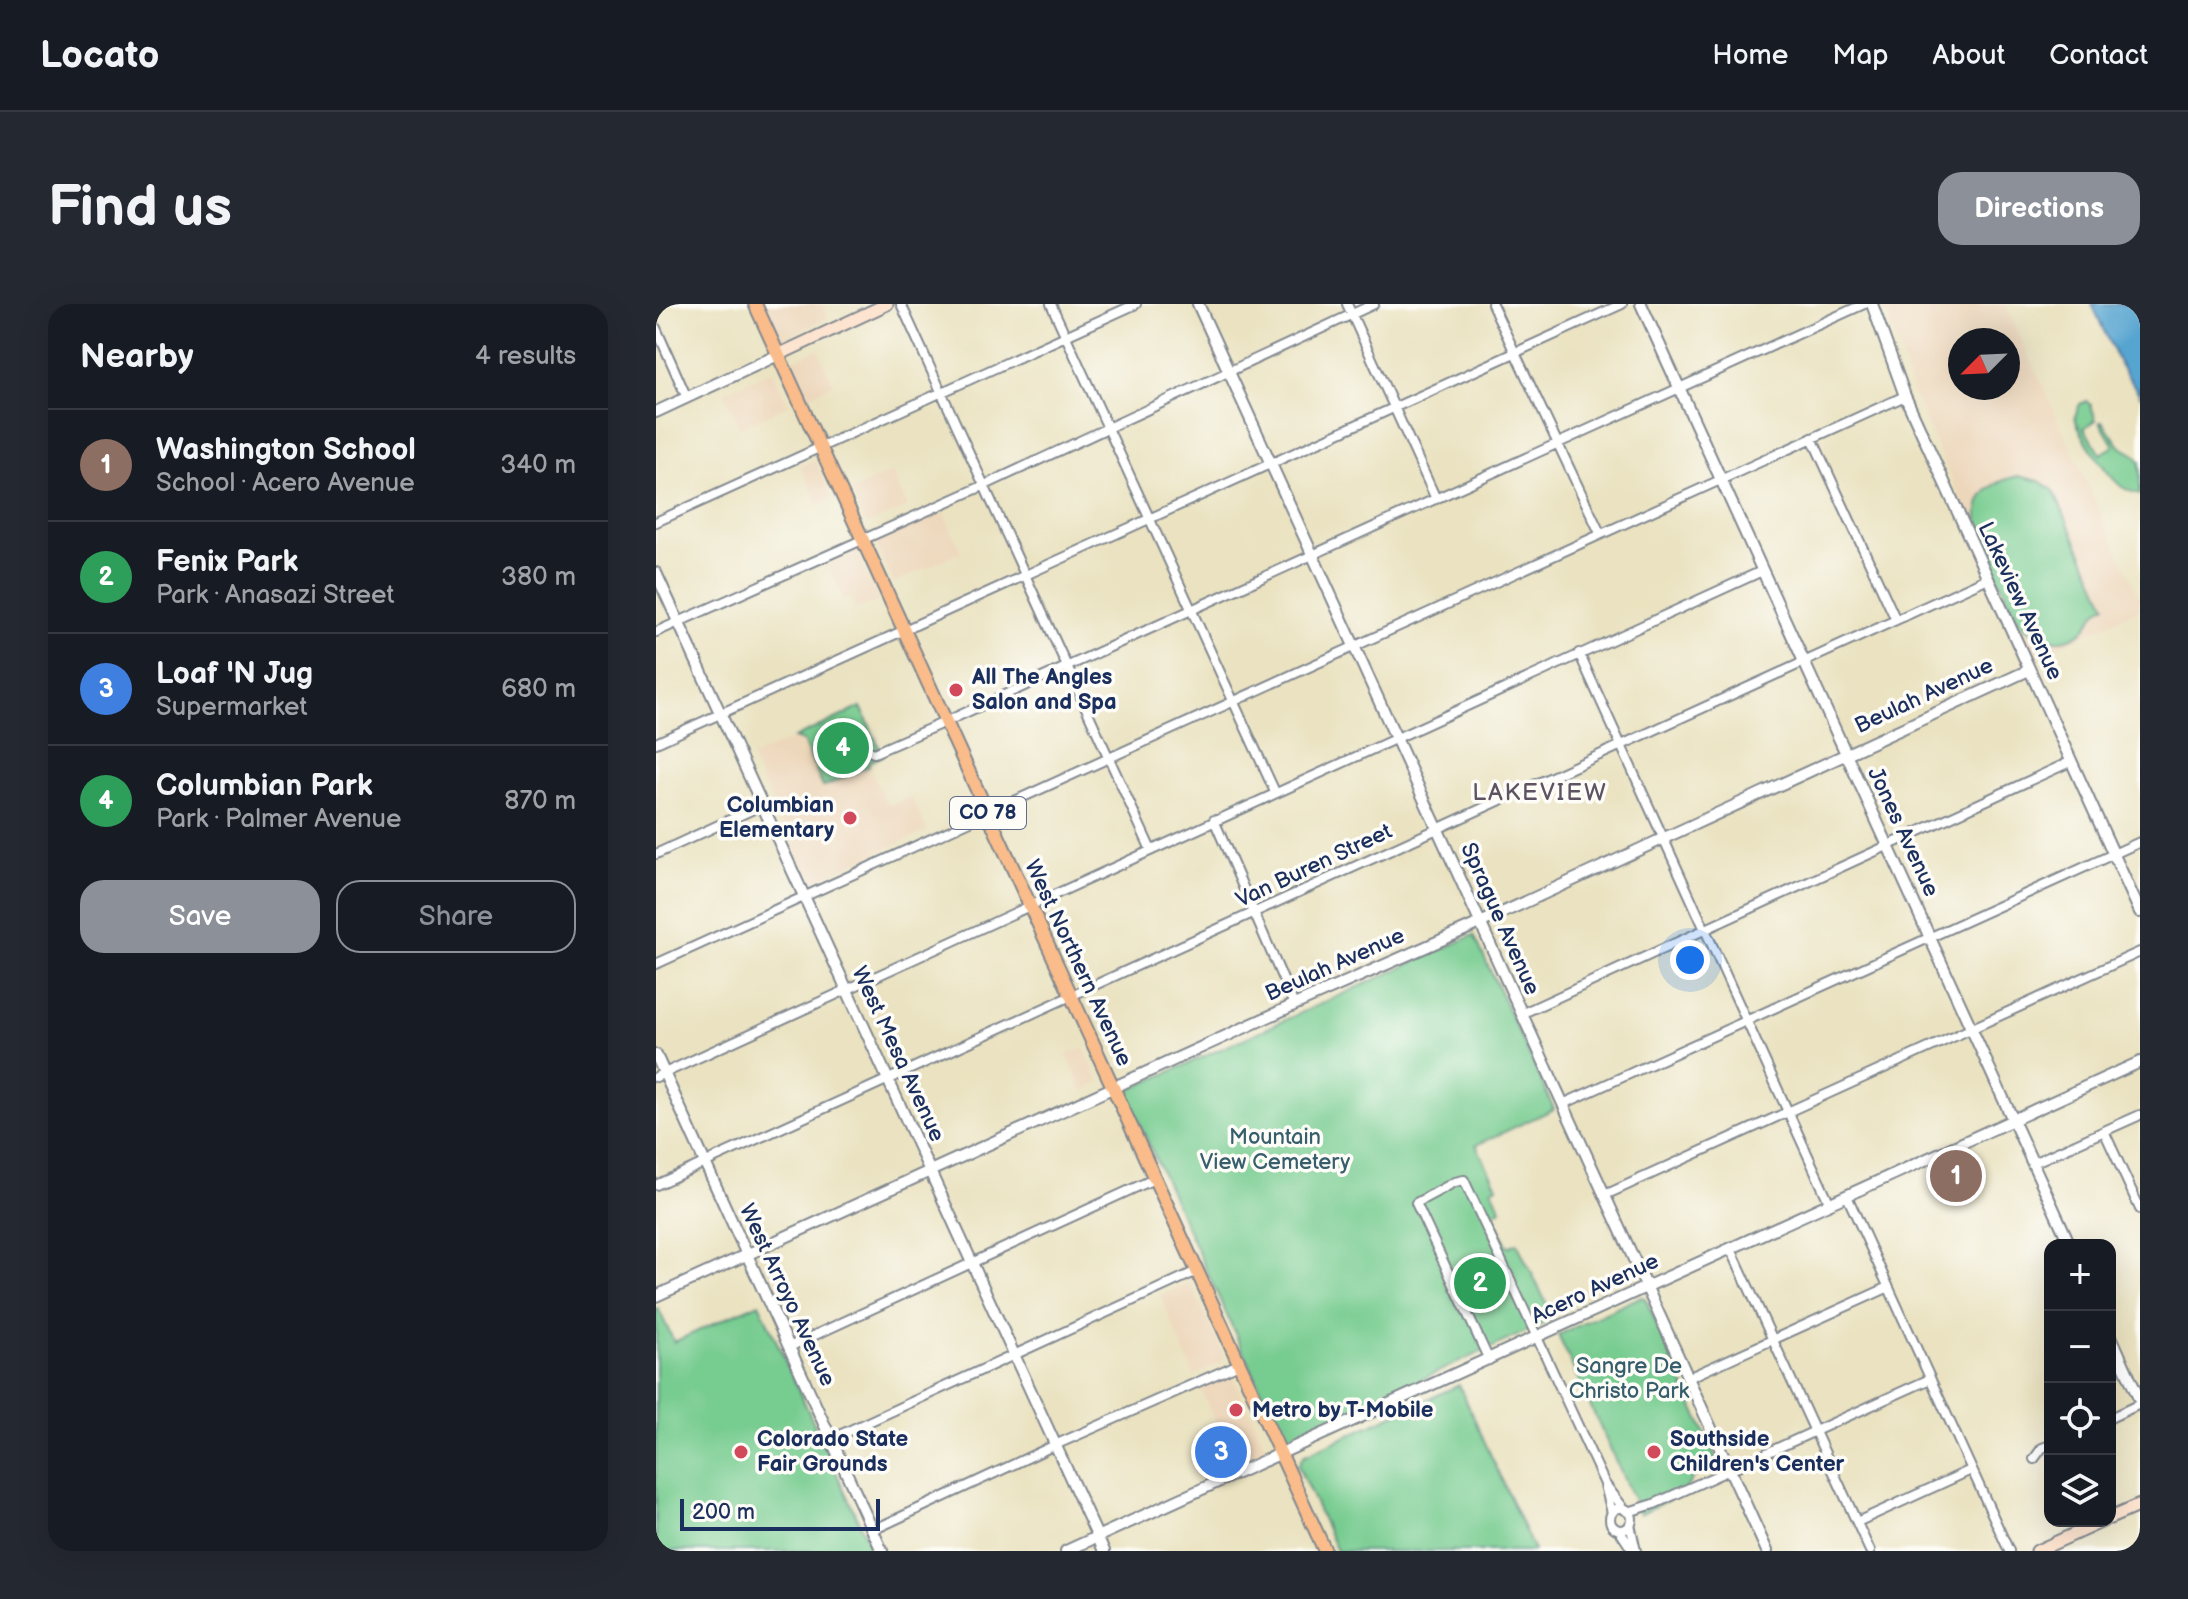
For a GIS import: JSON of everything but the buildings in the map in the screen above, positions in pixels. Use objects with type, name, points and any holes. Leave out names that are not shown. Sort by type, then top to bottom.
[{"type":"main road","name":"West Northern Avenue","points":[[755,304],[1325,1551]]},
{"type":"main road","points":[[778,355],[887,304]]},
{"type":"main road","points":[[2116,1515],[2140,1505]]},
{"type":"main road","points":[[2037,1551],[2090,1527]]},
{"type":"street","points":[[901,304],[1151,850]]},
{"type":"street","points":[[1051,304],[1275,792]]},
{"type":"street","points":[[656,522],[1136,304]]},
{"type":"street","name":"Sprague Avenue","points":[[1198,304],[1767,1551]]},
{"type":"street","points":[[1347,304],[1436,499]]},
{"type":"street","points":[[656,632],[985,485],[1374,304]]},
{"type":"street","points":[[1492,304],[1600,533]]},
{"type":"street","points":[[656,743],[1622,304]]},
{"type":"street","name":"Jones Avenue","points":[[1641,304],[2067,1239]]},
{"type":"street","points":[[864,749],[874,753],[1067,668],[1864,304]]},
{"type":"street","name":"Lakeview Avenue","points":[[1872,304],[1905,396],[2140,912]]},
{"type":"street","points":[[656,328],[687,398]]},
{"type":"street","points":[[656,412],[778,355]]},
{"type":"street","points":[[656,964],[1905,396]]},
{"type":"street","points":[[1812,438],[1896,620]]},
{"type":"street","points":[[660,1075],[1762,571]]},
{"type":"street","name":"West Mesa Avenue","points":[[656,573],[1104,1551]]},
{"type":"street","name":"Van Buren Street","points":[[656,1185],[1988,578]]},
{"type":"street","points":[[1579,653],[1830,1204]]},
{"type":"street","name":"Beulah Avenue","points":[[656,1296],[1480,923],[2029,670]]},
{"type":"street","points":[[1521,1014],[2072,761]]},
{"type":"street","points":[[656,854],[762,805]]},
{"type":"street","points":[[1214,820],[1294,1005]]},
{"type":"street","points":[[1563,1104],[2140,842]]},
{"type":"street","points":[[1605,1195],[2140,952]]},
{"type":"street","name":"West Arroyo Avenue","points":[[656,1055],[660,1075],[705,1163],[882,1551]]},
{"type":"street","name":"Acero Avenue","points":[[1066,1551],[2140,1062]]},
{"type":"street","points":[[2033,1163],[2140,1115]]},
{"type":"street","points":[[2104,1131],[2140,1209]]},
{"type":"street","points":[[789,1347],[1154,1179]]},
{"type":"street","points":[[1489,1360],[1416,1203],[1464,1180],[1605,1484],[1612,1513],[1611,1523],[1634,1551]]},
{"type":"street","points":[[1847,1196],[2009,1551]]},
{"type":"street","points":[[1731,1249],[1870,1551]]},
{"type":"street","points":[[831,1439],[1197,1271]]},
{"type":"street","points":[[1688,1378],[1889,1287]]},
{"type":"street","points":[[2116,1348],[2140,1403],[2116,1415]]},
{"type":"street","points":[[873,1530],[1239,1364]]},
{"type":"street","points":[[1619,1530],[1625,1529],[1629,1517],[1654,1504],[1930,1379]]},
{"type":"street","points":[[2034,1459],[2044,1447]]},
{"type":"street","points":[[1857,1522],[1971,1470]]},
{"type":"street","points":[[1605,1484],[1629,1517],[1634,1551]]},
{"type":"street","points":[[1612,1513],[1619,1509],[1629,1517]]},
{"type":"shaded area","points":[[766,304],[822,304],[829,318],[782,340]]},
{"type":"shaded area","points":[[1880,304],[2005,304],[2016,328],[1948,328],[1948,400],[2020,400],[2020,337],[2140,599],[2140,609],[2032,659],[1913,393],[1895,336]]},
{"type":"shaded area","points":[[818,349],[833,384],[808,396],[792,361]]},
{"type":"shaded area","points":[[772,371],[789,405],[740,427],[724,392]]},
{"type":"shaded area","points":[[815,460],[833,499],[818,505],[800,466]]},
{"type":"shaded area","points":[[892,472],[908,507],[866,525],[851,491]]},
{"type":"shaded area","points":[[943,512],[961,552],[893,583],[875,543]]},
{"type":"shaded area","points":[[857,551],[879,601],[856,609],[850,597],[843,600],[827,565]]},
{"type":"shaded area","name":"Columbian Elementary","points":[[794,738],[803,741],[824,787],[869,766],[886,803],[892,805],[911,797],[927,831],[809,883],[751,757]]},
{"type":"shaded area","points":[[1084,1048],[1099,1082],[1083,1091],[1067,1055]]},
{"type":"shaded area","points":[[1190,1283],[1225,1357],[1220,1363],[1194,1375],[1160,1295]]},
{"type":"shaded area","points":[[1232,1375],[1266,1448],[1258,1456],[1215,1476],[1195,1435],[1217,1425],[1200,1387]]},
{"type":"green space","points":[[2086,401],[2091,405],[2096,420],[2084,428],[2101,454],[2114,446],[2102,421],[2120,446],[2140,462],[2140,495],[2116,481],[2087,443],[2075,416],[2080,404]]},
{"type":"green space","points":[[2018,476],[2039,481],[2053,490],[2106,605],[2098,610],[2085,629],[2073,637],[2047,639],[2031,632],[2018,620],[1982,539],[1978,512],[1980,501],[1987,490]]},
{"type":"green space","points":[[861,707],[883,756],[868,762],[869,766],[823,787],[803,741],[794,738]]},
{"type":"green space","name":"Mountain View Cemetery","points":[[1474,935],[1554,1109],[1476,1145],[1497,1186],[1492,1189],[1501,1209],[1492,1214],[1508,1247],[1517,1243],[1554,1319],[1291,1439],[1282,1436],[1125,1092]]},
{"type":"green space","name":"Sangre De Christo Park","points":[[1640,1297],[1645,1298],[1719,1465],[1693,1477],[1684,1492],[1640,1514],[1558,1335]]},
{"type":"green space","name":"Colorado State Fair Grounds","points":[[759,1303],[872,1551],[656,1551],[656,1309],[674,1342]]},
{"type":"green space","points":[[1459,1385],[1534,1551],[1337,1551],[1298,1466],[1303,1456]]},
{"type":"water","points":[[2092,304],[2140,304],[2140,395],[2116,358]]},
{"type":"place","name":"All The Angles Salon and Spa","points":[[956,690]]},
{"type":"place","name":"Columbian Park","points":[[843,748]]},
{"type":"place","name":"Columbian Elementary","points":[[850,818]]},
{"type":"place","name":"Washington School","points":[[1956,1176]]},
{"type":"place","name":"Fenix Park","points":[[1480,1283]]},
{"type":"place","name":"Metro by T-Mobile","points":[[1236,1410]]},
{"type":"place","name":"Colorado State Fair Grounds","points":[[741,1452]]},
{"type":"place","name":"Loaf 'N Jug","points":[[1221,1452]]},
{"type":"place","name":"Southside Children's Center","points":[[1654,1452]]},
{"type":"district","name":"LAKEVIEW","points":[[1540,792]]}]
